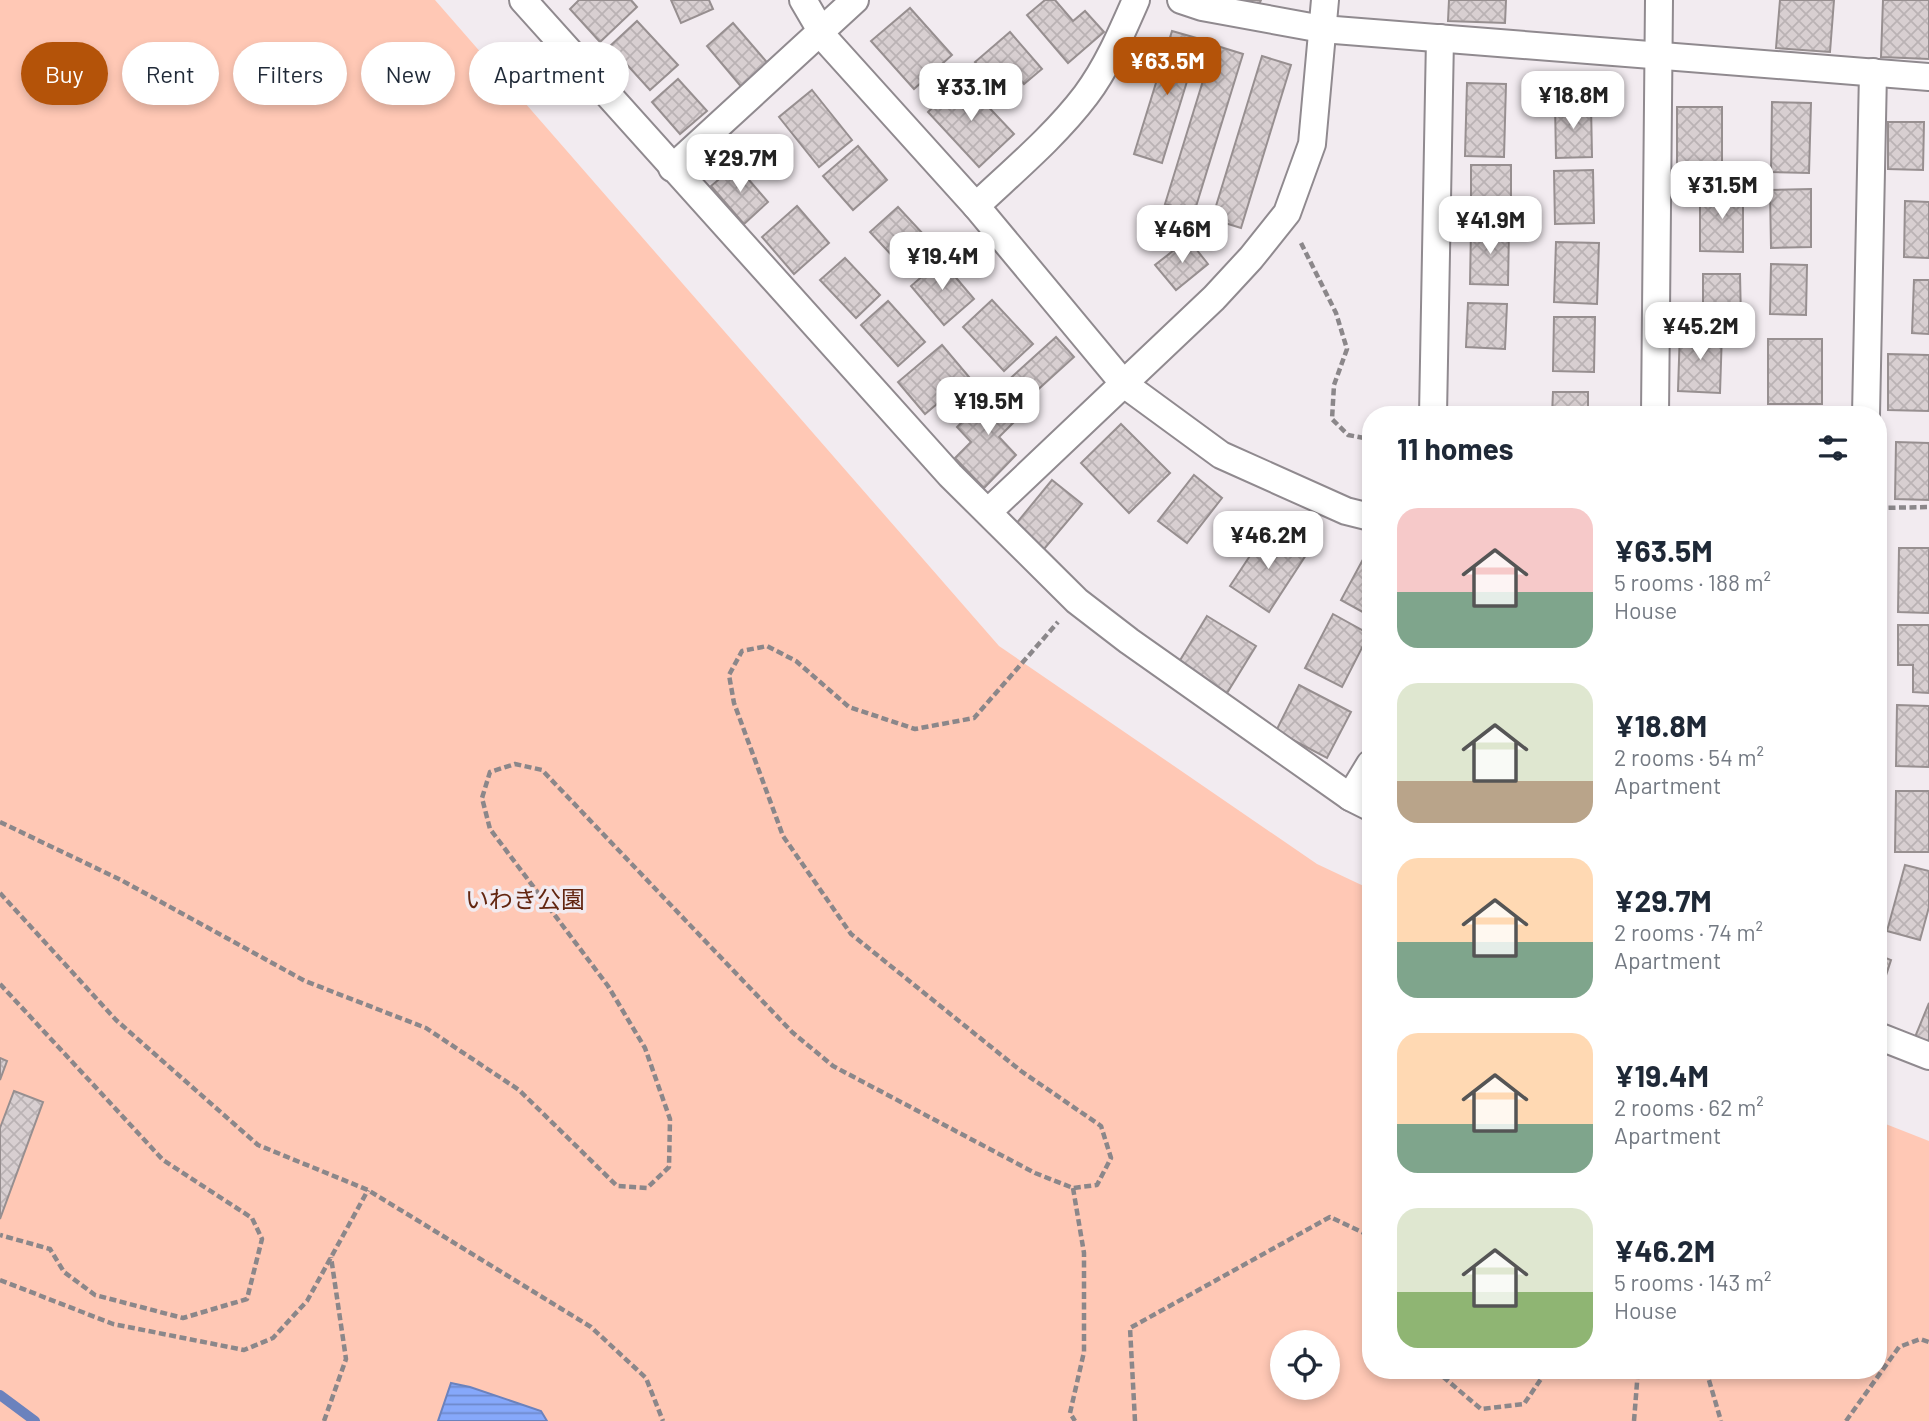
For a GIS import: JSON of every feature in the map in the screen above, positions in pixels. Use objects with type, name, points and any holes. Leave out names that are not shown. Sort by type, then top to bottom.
[{"type":"street","points":[[523,0],[950,475],[1077,601],[1129,641],[1360,802]]},
{"type":"street","points":[[803,0],[821,31],[976,206],[1124,384],[1221,456],[1346,511],[1362,515]]},
{"type":"street","points":[[672,168],[855,0]]},
{"type":"street","points":[[976,206],[1043,143],[1087,95],[1118,40],[1136,0]]},
{"type":"street","points":[[1181,0],[1202,8],[1322,29],[1929,77]]},
{"type":"street","points":[[988,512],[1214,298],[1287,213],[1312,144],[1325,0]]},
{"type":"street","points":[[1655,406],[1659,0]]},
{"type":"street","points":[[1433,406],[1440,38]]},
{"type":"street","points":[[1867,406],[1873,72]]},
{"type":"street","points":[[1887,1040],[1929,1056]]},
{"type":"path","points":[[1287,213],[1336,313],[1347,349],[1334,385],[1332,419],[1348,435],[1362,438]]},
{"type":"path","points":[[1887,509],[1929,507]]},
{"type":"path","points":[[0,822],[121,880],[304,981],[426,1028],[519,1090],[617,1186],[647,1188],[669,1167],[670,1119],[645,1048],[608,986],[490,829],[482,798],[490,772],[515,764],[542,770],[792,1032],[833,1066],[1035,1173],[1073,1188],[1097,1185],[1111,1158],[1101,1126],[1021,1071],[852,934],[783,836],[734,703],[729,675],[742,651],[767,646],[796,661],[849,707],[915,729],[974,718],[1077,601]]},
{"type":"path","points":[[0,894],[116,1020],[258,1145],[368,1190],[591,1326],[646,1378],[663,1421]]},
{"type":"path","points":[[0,984],[163,1160],[253,1218],[262,1239],[247,1299],[183,1318],[94,1295],[64,1272],[50,1249],[0,1235]]},
{"type":"path","points":[[1073,1188],[1084,1252],[1084,1352],[1070,1413],[1075,1421]]},
{"type":"path","points":[[0,1280],[113,1324],[244,1350],[274,1338],[307,1301],[368,1190]]},
{"type":"path","points":[[1135,1421],[1130,1328],[1330,1217],[1362,1233]]},
{"type":"path","points":[[324,1421],[346,1359],[331,1256]]},
{"type":"path","points":[[1887,1364],[1899,1347],[1920,1339],[1929,1342]]},
{"type":"path","points":[[1446,1379],[1481,1409],[1524,1404],[1541,1379]]},
{"type":"path","points":[[1634,1421],[1636,1379]]},
{"type":"path","points":[[1709,1379],[1721,1421]]},
{"type":"path","points":[[1846,1421],[1876,1379]]},
{"type":"green space","name":"いわき公園","points":[[0,0],[435,0],[472,42],[469,42],[469,105],[527,105],[999,646],[1317,864],[1362,885],[1362,1379],[1887,1379],[1887,1125],[1929,1141],[1929,1421],[0,1421]]},
{"type":"water","points":[[451,1383],[541,1411],[547,1421],[438,1421]]},
{"type":"building","points":[[579,0],[631,0],[637,7],[600,42],[570,9]]},
{"type":"building","points":[[671,0],[709,0],[713,9],[681,23]]},
{"type":"building","points":[[1045,0],[1055,0],[1073,21],[1085,11],[1104,32],[1068,63],[1027,15]]},
{"type":"building","points":[[1241,0],[1261,0],[1258,7]]},
{"type":"building","points":[[1449,0],[1506,0],[1505,23],[1448,21]]},
{"type":"building","points":[[1780,0],[1834,0],[1830,52],[1776,48]]},
{"type":"building","points":[[1883,0],[1929,0],[1929,59],[1881,57]]},
{"type":"building","points":[[910,8],[952,55],[914,89],[871,41]]},
{"type":"building","points":[[637,21],[678,65],[650,90],[629,67],[629,42],[614,42]]},
{"type":"building","points":[[733,23],[771,67],[744,90],[707,46]]},
{"type":"building","points":[[1172,31],[1200,39],[1162,163],[1134,154]]},
{"type":"building","points":[[1010,32],[1042,69],[1024,84],[1014,72],[1003,81],[1010,89],[1003,94],[975,62]]},
{"type":"building","points":[[1214,45],[1243,54],[1194,213],[1165,204]]},
{"type":"building","points":[[1262,56],[1291,65],[1241,228],[1212,219]]},
{"type":"building","points":[[678,79],[707,111],[680,134],[652,102]]},
{"type":"building","points":[[962,79],[1014,134],[979,167],[928,112]]},
{"type":"building","points":[[1467,83],[1506,84],[1504,157],[1465,156]]},
{"type":"building","points":[[812,90],[852,140],[819,167],[779,117]]},
{"type":"building","points":[[1772,102],[1811,103],[1809,173],[1771,172]]},
{"type":"building","points":[[1555,104],[1591,104],[1592,157],[1556,158]]},
{"type":"building","points":[[1677,107],[1722,107],[1722,173],[1677,173]]},
{"type":"building","points":[[1888,122],[1924,122],[1923,170],[1888,169]]},
{"type":"building","points":[[858,146],[887,180],[853,210],[823,176]]},
{"type":"building","points":[[736,165],[768,202],[744,224],[711,186]]},
{"type":"building","points":[[1471,165],[1511,165],[1511,212],[1471,211]]},
{"type":"building","points":[[1593,170],[1594,223],[1555,224],[1554,171]]},
{"type":"building","points":[[1811,189],[1811,247],[1771,248],[1770,190]]},
{"type":"building","points":[[1700,191],[1743,191],[1743,252],[1700,251]]},
{"type":"building","points":[[1905,201],[1929,202],[1929,258],[1904,257]]},
{"type":"building","points":[[797,206],[829,243],[794,274],[762,237]]},
{"type":"building","points":[[898,207],[937,249],[910,275],[870,232]]},
{"type":"building","points":[[1471,228],[1509,229],[1508,285],[1470,284]]},
{"type":"building","points":[[1188,239],[1208,264],[1176,290],[1155,265]]},
{"type":"building","points":[[1556,242],[1599,243],[1597,304],[1554,302]]},
{"type":"building","points":[[845,258],[880,295],[856,318],[820,280]]},
{"type":"building","points":[[941,260],[974,299],[944,325],[911,286]]},
{"type":"building","points":[[1771,264],[1807,265],[1806,315],[1770,314]]},
{"type":"building","points":[[1703,274],[1740,274],[1741,320],[1703,320]]},
{"type":"building","points":[[1914,280],[1929,280],[1929,334],[1912,333]]},
{"type":"building","points":[[992,300],[1033,344],[1004,371],[963,327]]},
{"type":"building","points":[[888,301],[925,342],[898,366],[861,325]]},
{"type":"building","points":[[1468,303],[1507,304],[1505,349],[1466,347]]},
{"type":"building","points":[[1554,317],[1595,317],[1594,372],[1553,371]]},
{"type":"building","points":[[1680,330],[1722,332],[1720,393],[1678,391]]},
{"type":"building","points":[[1056,337],[1074,357],[1022,404],[1004,384]]},
{"type":"building","points":[[1768,339],[1822,339],[1822,404],[1768,404]]},
{"type":"building","points":[[942,345],[969,377],[925,414],[898,382]]},
{"type":"building","points":[[1888,354],[1929,355],[1929,411],[1888,410]]},
{"type":"building","points":[[998,386],[1024,412],[999,437],[1016,455],[984,488],[955,458],[971,442],[957,427]]},
{"type":"building","points":[[1553,392],[1588,392],[1588,406],[1552,406]]},
{"type":"building","points":[[1121,424],[1170,473],[1129,513],[1081,463]]},
{"type":"building","points":[[1896,442],[1929,443],[1929,500],[1895,499]]},
{"type":"building","points":[[1194,475],[1222,498],[1187,543],[1158,521]]},
{"type":"building","points":[[1052,480],[1082,504],[1044,549],[1015,525]]},
{"type":"building","points":[[1267,530],[1306,555],[1269,612],[1230,586]]},
{"type":"building","points":[[1899,548],[1929,548],[1929,613],[1898,612]]},
{"type":"building","points":[[1362,561],[1362,612],[1341,600]]},
{"type":"building","points":[[1333,614],[1362,630],[1362,648],[1342,687],[1305,668]]},
{"type":"building","points":[[1207,616],[1256,646],[1227,693],[1179,662]]},
{"type":"building","points":[[1898,625],[1929,625],[1929,693],[1913,692],[1913,665],[1898,665]]},
{"type":"building","points":[[1299,685],[1351,712],[1327,758],[1276,731]]},
{"type":"building","points":[[1897,705],[1929,706],[1929,767],[1896,766]]},
{"type":"building","points":[[1896,791],[1929,791],[1929,852],[1895,852]]},
{"type":"building","points":[[1905,865],[1929,871],[1929,907],[1920,940],[1887,931]]},
{"type":"building","points":[[1929,1003],[1929,1043],[1915,1037]]},
{"type":"building","points":[[0,1058],[7,1061],[0,1080]]},
{"type":"building","points":[[14,1091],[43,1102],[0,1219],[0,1128]]},
{"type":"waterway","points":[[0,1395],[35,1421]]}]
